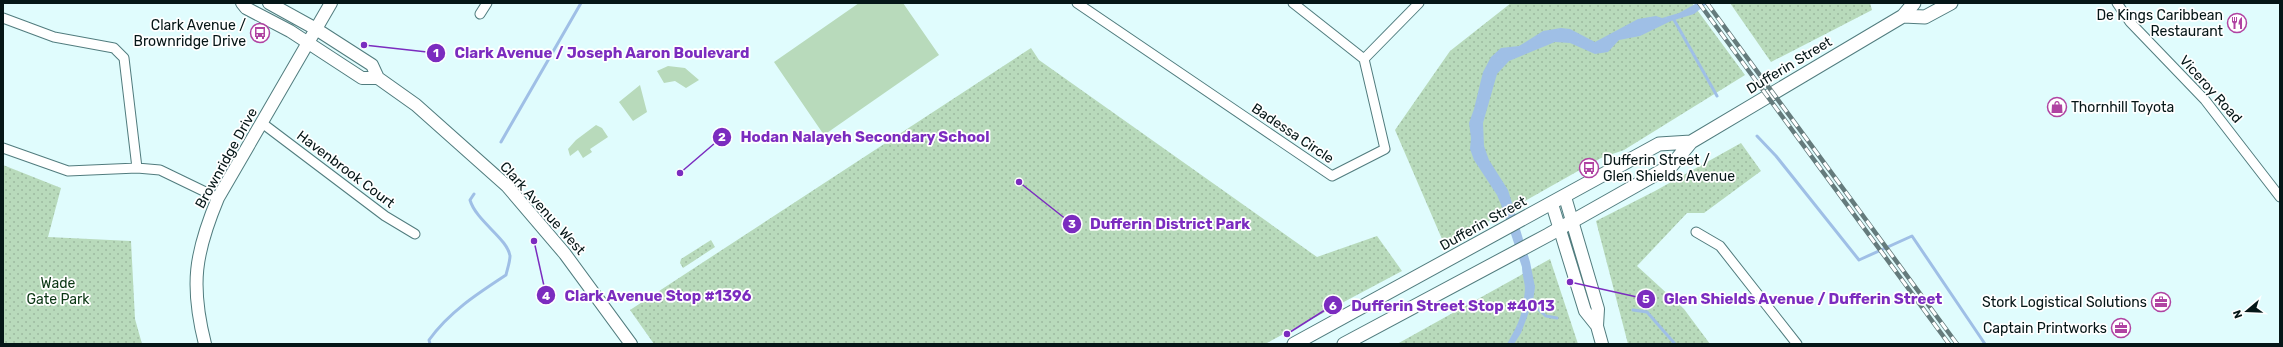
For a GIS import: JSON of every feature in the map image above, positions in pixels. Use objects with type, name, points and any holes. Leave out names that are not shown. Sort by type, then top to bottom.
[{"type":"main road","name":"Dufferin Street","points":[[1344,344],[1482,269],[1573,222],[1672,165],[1691,142],[1903,16],[1914,3]]},
{"type":"main road","points":[[1903,16],[1925,17],[1951,3]]},
{"type":"main road","name":"Dufferin Street","points":[[1294,344],[1660,144],[1691,142]]},
{"type":"street","name":"Clark Avenue West","points":[[242,3],[246,8],[308,42],[362,78],[378,78]]},
{"type":"street","name":"Clark Avenue West","points":[[269,3],[316,29],[372,65],[378,78],[416,105],[506,186],[566,254],[631,344]]},
{"type":"street","name":"Brownridge Drive","points":[[205,344],[198,317],[196,289],[197,260],[206,227],[218,198],[331,3]]},
{"type":"street","points":[[480,14],[487,3]]},
{"type":"street","name":"Badessa Circle","points":[[1077,3],[1332,176],[1385,150],[1364,59]]},
{"type":"street","points":[[1293,3],[1364,59],[1419,3]]},
{"type":"street","name":"Viceroy Road","points":[[2117,3],[2130,22],[2205,100],[2280,197]]},
{"type":"street","points":[[3,18],[54,37],[114,48],[124,58],[137,168]]},
{"type":"street","name":"Havenbrook Court","points":[[262,123],[385,216],[415,234]]},
{"type":"street","points":[[3,148],[68,171],[137,168],[160,170],[218,198]]},
{"type":"street","points":[[1565,197],[1598,309],[1597,326],[1602,344]]},
{"type":"street","points":[[1552,204],[1585,311],[1597,326]]},
{"type":"street","points":[[1696,232],[1720,246],[1797,344]]},
{"type":"green space","points":[[859,3],[903,3],[939,55],[824,135],[774,62]]},
{"type":"green space","points":[[1511,3],[1692,3],[1745,75],[1624,150],[1601,158],[1445,246],[1395,130],[1450,51]]},
{"type":"green space","points":[[1730,3],[1870,3],[1872,10],[1771,62]]},
{"type":"green space","points":[[1031,48],[1039,60],[1317,257],[1377,236],[1402,271],[1265,344],[654,344],[630,310]]},
{"type":"green space","points":[[668,66],[685,68],[699,80],[686,88],[675,81],[664,83],[657,71]]},
{"type":"green space","points":[[640,85],[647,112],[633,121],[619,102]]},
{"type":"green space","points":[[596,125],[602,128],[608,137],[590,149],[592,152],[583,158],[578,150],[570,156],[568,149],[576,140]]},
{"type":"green space","points":[[1741,143],[1761,171],[1704,213],[1687,213],[1637,266],[1684,309],[1710,344],[1628,344],[1596,221],[1655,191]]},
{"type":"green space","name":"Wade Gate Park","points":[[3,165],[61,188],[48,237],[131,241],[135,319],[142,344],[3,344]]},
{"type":"green space","points":[[711,240],[715,247],[683,268],[680,263],[681,259]]},
{"type":"green space","points":[[1550,259],[1578,344],[1397,344]]},
{"type":"water","points":[[1697,3],[1708,3],[1694,14],[1671,21],[1640,36],[1619,40],[1608,52],[1595,54],[1570,43],[1555,42],[1509,61],[1497,74],[1483,123],[1484,146],[1489,160],[1508,190],[1530,262],[1535,287],[1533,301],[1521,333],[1514,344],[1507,344],[1518,323],[1523,305],[1525,289],[1522,267],[1497,195],[1474,160],[1470,149],[1471,138],[1469,123],[1483,72],[1491,57],[1501,48],[1519,46],[1543,31],[1561,28],[1570,29],[1595,42],[1638,19],[1656,16],[1662,18],[1679,13]]},
{"type":"waterway","points":[[501,142],[581,3]]},
{"type":"waterway","points":[[1673,18],[1717,96]]},
{"type":"waterway","points":[[1757,136],[1776,156],[1859,260],[1912,236],[1985,344]]},
{"type":"waterway","points":[[430,344],[429,340],[445,321],[474,297],[506,275],[510,258],[508,250],[504,243],[473,208],[470,200],[474,194]]},
{"type":"waterway","points":[[1529,301],[1546,316],[1557,318]]},
{"type":"waterway","points":[[1633,310],[1647,312],[1675,344]]},
{"type":"railway","points":[[1699,3],[1949,344]]},
{"type":"railway","points":[[1707,3],[1957,344]]},
{"type":"place","name":"De Kings Caribbean Restaurant","points":[[2237,23]]},
{"type":"place","name":"Clark Avenue / Brownridge Drive","points":[[260,33]]},
{"type":"place","name":"Clark Avenue / Joseph Aaron Boulevard","points":[[364,45]]},
{"type":"place","name":"Thornhill Toyota","points":[[2057,107]]},
{"type":"place","name":"Dufferin Street / Glen Shields Avenue","points":[[1589,168]]},
{"type":"place","name":"Hodan Nalayeh Secondary School","points":[[680,173]]},
{"type":"place","name":"Dufferin District Park","points":[[1019,182]]},
{"type":"place","name":"Clark Avenue Stop #1396","points":[[534,241]]},
{"type":"place","name":"Glen Shields Avenue / Dufferin Street","points":[[1570,282]]},
{"type":"place","name":"Stork Logistical Solutions","points":[[2161,302]]},
{"type":"place","name":"Captain Printworks","points":[[2121,328]]},
{"type":"place","name":"Dufferin Street Stop #4013","points":[[1287,334]]}]
